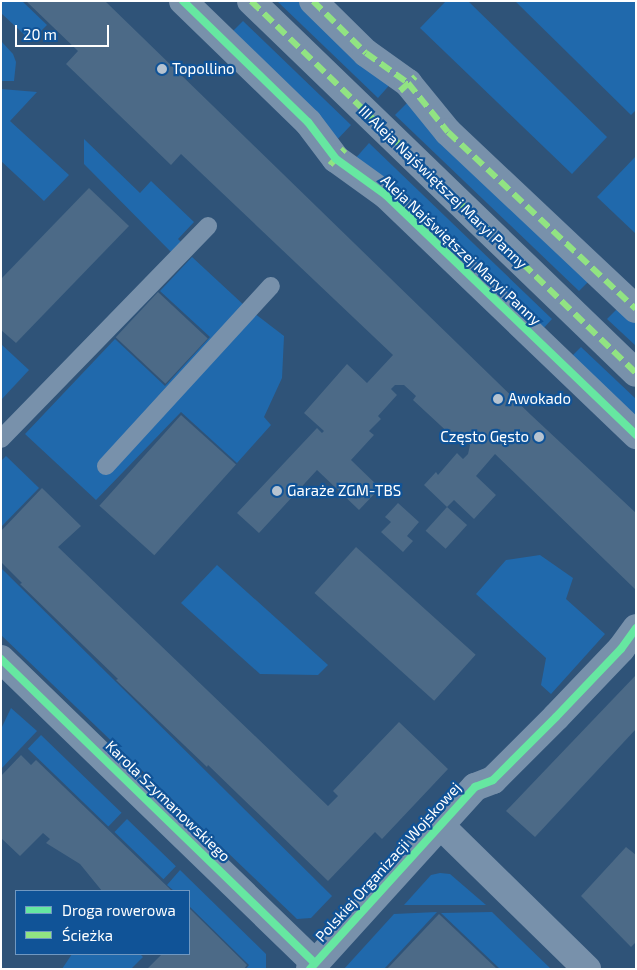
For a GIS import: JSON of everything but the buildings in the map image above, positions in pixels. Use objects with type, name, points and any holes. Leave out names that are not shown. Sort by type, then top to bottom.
[{"type":"street","name":"Aleja Najświętszej Maryi Panny","points":[[183,1],[308,122],[336,159],[386,194],[636,435]]},
{"type":"street","name":"III Aleja Najświętszej Maryi Panny","points":[[251,1],[636,372]]},
{"type":"street","points":[[313,1],[366,53],[408,83],[448,132],[636,309]]},
{"type":"street","name":"Polskiej Organizacji Wojskowej","points":[[312,966],[475,787],[493,780],[556,718],[621,649],[636,628]]},
{"type":"street","name":"Karola Szymanowskiego","points":[[1,660],[312,966]]},
{"type":"street","points":[[440,825],[587,969]]},
{"type":"lane","points":[[1,439],[208,226]]},
{"type":"lane","points":[[106,466],[271,286]]},
{"type":"shaded area","points":[[1,1],[22,1],[47,25],[31,41],[1,13]]},
{"type":"shaded area","points":[[277,1],[303,1],[393,81],[378,98]]},
{"type":"shaded area","points":[[446,1],[468,1],[607,137],[572,174],[420,28]]},
{"type":"shaded area","points":[[515,1],[636,1],[636,110],[631,115]]},
{"type":"shaded area","points":[[243,21],[351,125],[335,142],[230,34]]},
{"type":"shaded area","points":[[1,41],[13,54],[16,62],[14,81],[1,81]]},
{"type":"shaded area","points":[[1,89],[37,92],[10,121],[69,175],[44,201],[1,161]]},
{"type":"shaded area","points":[[412,98],[591,279],[579,291],[395,115]]},
{"type":"shaded area","points":[[84,139],[140,193],[151,181],[194,222],[178,239],[182,243],[172,253],[84,164]]},
{"type":"shaded area","points":[[369,143],[552,319],[540,332],[354,160]]},
{"type":"shaded area","points":[[636,156],[636,234],[597,197]]},
{"type":"shaded area","points":[[192,257],[246,307],[284,336],[282,378],[264,417],[271,425],[237,463],[181,412],[96,500],[25,434],[115,339],[165,386],[210,337],[160,291]]},
{"type":"shaded area","points":[[620,306],[636,322],[636,346],[607,319]]},
{"type":"shaded area","points":[[1,344],[29,370],[1,400]]},
{"type":"shaded area","points":[[581,347],[636,399],[636,424],[568,360]]},
{"type":"shaded area","points":[[6,456],[39,488],[1,527],[1,461]]},
{"type":"shaded area","points":[[540,555],[573,578],[566,599],[605,634],[551,694],[541,685],[546,658],[476,594],[506,560]]},
{"type":"shaded area","points":[[217,565],[328,665],[318,675],[260,674],[181,603]]},
{"type":"shaded area","points":[[1,568],[332,896],[311,918],[297,919],[1,635]]},
{"type":"shaded area","points":[[11,708],[37,731],[1,769],[1,729]]},
{"type":"shaded area","points":[[41,735],[122,813],[108,826],[28,749]]},
{"type":"shaded area","points":[[127,819],[176,866],[163,879],[114,832]]},
{"type":"shaded area","points":[[180,870],[266,954],[266,969],[246,969],[249,965],[190,907],[190,890],[173,890],[167,885]]},
{"type":"shaded area","points":[[440,873],[450,874],[486,905],[404,905],[431,875]]},
{"type":"shaded area","points":[[437,912],[384,969],[344,969],[394,914]]},
{"type":"shaded area","points":[[492,912],[551,969],[500,969],[441,913]]},
{"type":"shaded area","points":[[71,955],[141,955],[143,957],[131,969],[62,969]]},
{"type":"marked path","points":[[251,1],[636,373]]},
{"type":"marked path","points":[[313,1],[366,53],[408,83],[448,132],[636,309]]},
{"type":"marked path","points":[[400,91],[415,77]]},
{"type":"marked path","points":[[330,165],[345,149]]},
{"type":"cycle path","points":[[183,1],[308,122],[336,159],[386,195],[636,435]]},
{"type":"cycle path","points":[[310,969],[475,787],[493,780],[621,649],[636,628]]},
{"type":"cycle path","points":[[1,659],[315,963]]},
{"type":"place","name":"Topollino","points":[[162,69]]},
{"type":"place","name":"Awokado","points":[[498,399]]},
{"type":"place","name":"Często Gęsto","points":[[539,437]]},
{"type":"place","name":"Garaże ZGM-TBS","points":[[277,491]]}]
